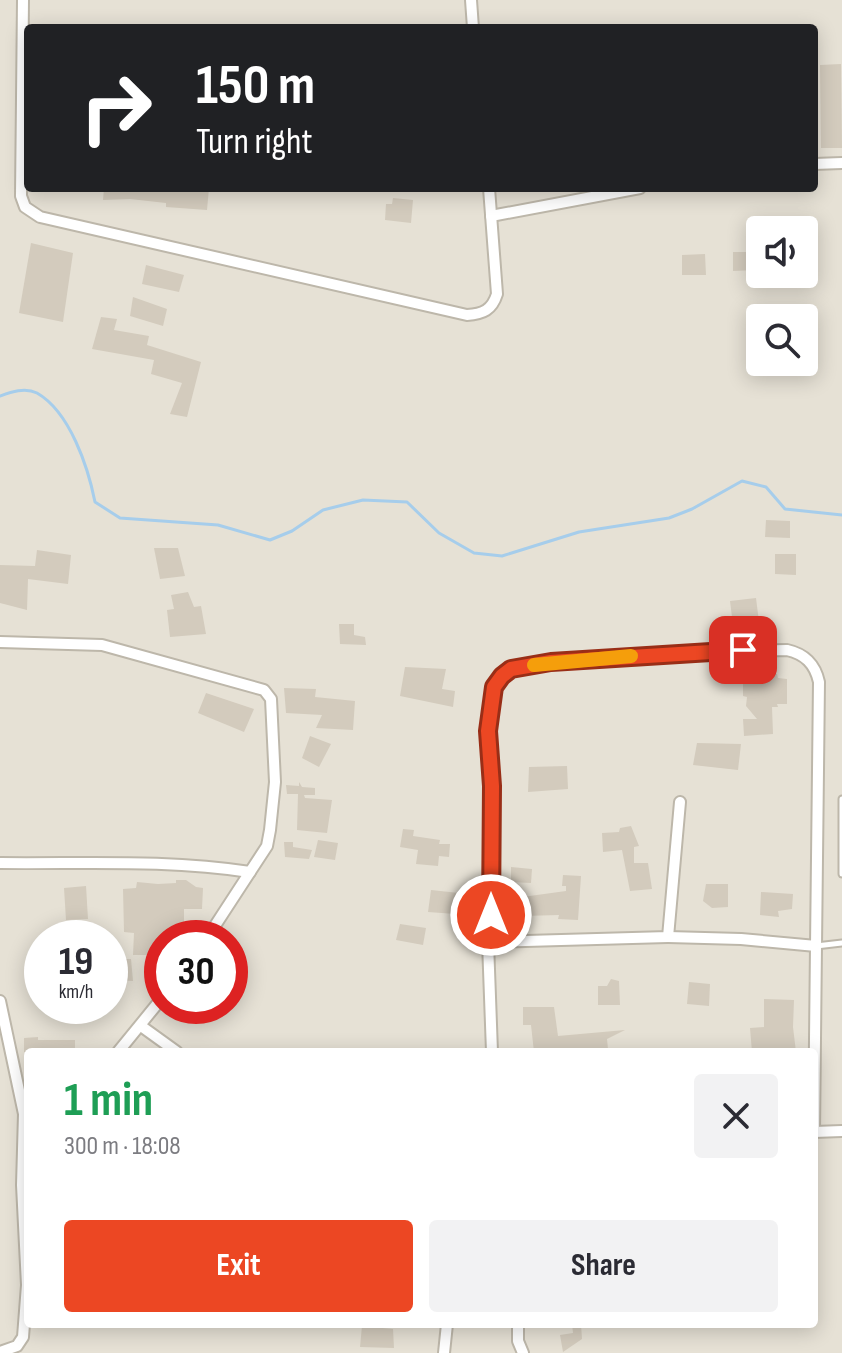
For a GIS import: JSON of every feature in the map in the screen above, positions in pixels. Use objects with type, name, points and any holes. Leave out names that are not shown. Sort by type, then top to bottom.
[{"type":"street","points":[[23,0],[24,24]]},
{"type":"street","points":[[471,0],[473,24]]},
{"type":"street","points":[[24,75],[21,196],[25,207],[40,217],[467,315],[490,309],[497,294],[489,192]]},
{"type":"street","points":[[818,164],[842,163]]},
{"type":"street","points":[[491,216],[619,192]]},
{"type":"street","points":[[0,642],[102,645],[264,690],[269,694],[275,782],[267,846],[219,920]]},
{"type":"street","points":[[492,1048],[488,942],[492,786],[488,731],[494,687],[502,676],[511,669],[551,662],[787,650],[807,660],[816,669],[819,682],[815,1048]]},
{"type":"street","points":[[668,937],[680,802]]},
{"type":"street","points":[[0,863],[199,864],[250,872]]},
{"type":"street","points":[[488,942],[668,937],[741,939],[816,946]]},
{"type":"street","points":[[0,1001],[24,1104]]},
{"type":"street","points":[[122,1048],[144,1022]]},
{"type":"street","points":[[141,1026],[171,1048]]},
{"type":"street","points":[[818,1132],[842,1131]]},
{"type":"street","points":[[24,1139],[24,1244]]},
{"type":"street","points":[[0,1352],[17,1346],[25,1328]]},
{"type":"street","points":[[444,1353],[447,1328]]},
{"type":"street","points":[[518,1328],[518,1341],[523,1353]]},
{"type":"lane","points":[[842,799],[842,874]]},
{"type":"lane","points":[[816,946],[842,943]]},
{"type":"shaded area","points":[[0,0],[842,0],[842,1353],[0,1353]]},
{"type":"building","points":[[841,64],[842,148],[821,148],[820,65]]},
{"type":"building","points":[[104,192],[209,192],[207,210],[166,207],[166,203],[130,199],[103,200]]},
{"type":"building","points":[[393,198],[413,200],[411,223],[385,220],[386,204],[392,204]]},
{"type":"building","points":[[31,243],[73,253],[63,322],[19,313]]},
{"type":"building","points":[[733,252],[746,252],[746,270],[733,271]]},
{"type":"building","points":[[705,254],[706,275],[682,275],[682,255]]},
{"type":"building","points":[[146,265],[184,275],[179,292],[142,284]]},
{"type":"building","points":[[133,297],[167,309],[163,326],[130,316]]},
{"type":"building","points":[[101,317],[117,319],[114,330],[149,336],[147,345],[201,362],[187,417],[170,414],[182,383],[151,374],[154,360],[92,349]]},
{"type":"building","points":[[766,520],[790,521],[790,538],[765,537]]},
{"type":"building","points":[[154,548],[178,548],[185,576],[160,579]]},
{"type":"building","points":[[37,550],[71,555],[68,584],[28,579],[27,610],[0,603],[0,565],[35,566]]},
{"type":"building","points":[[775,554],[796,554],[796,575],[775,574]]},
{"type":"building","points":[[188,592],[194,607],[201,606],[206,634],[170,637],[167,610],[174,609],[171,595]]},
{"type":"building","points":[[756,598],[759,622],[733,625],[730,601]]},
{"type":"building","points":[[339,624],[354,624],[354,635],[365,637],[366,645],[340,644]]},
{"type":"building","points":[[405,667],[446,669],[442,689],[455,691],[453,707],[400,696]]},
{"type":"building","points":[[763,672],[787,679],[787,704],[772,707],[773,734],[744,736],[743,719],[757,719],[746,706],[743,684],[757,684],[757,679],[763,679]]},
{"type":"building","points":[[284,688],[316,689],[315,697],[355,701],[353,730],[316,728],[322,715],[286,713]]},
{"type":"building","points":[[206,693],[254,709],[244,732],[198,713]]},
{"type":"building","points":[[310,736],[331,744],[319,767],[302,758]]},
{"type":"building","points":[[697,743],[741,744],[738,770],[693,765]]},
{"type":"building","points":[[567,766],[568,789],[528,792],[529,767]]},
{"type":"building","points":[[299,782],[302,787],[315,788],[315,795],[304,795],[305,798],[332,800],[327,833],[297,830],[298,794],[287,794],[286,785],[299,786]]},
{"type":"building","points":[[631,826],[639,846],[634,847],[634,863],[648,863],[652,889],[630,891],[622,850],[603,852],[602,833],[619,832],[620,828]]},
{"type":"building","points":[[403,829],[414,830],[413,836],[450,844],[449,857],[439,856],[438,866],[416,864],[418,850],[400,847]]},
{"type":"building","points":[[318,840],[338,843],[335,860],[314,857]]},
{"type":"building","points":[[284,842],[293,842],[293,847],[312,850],[309,859],[285,857]]},
{"type":"building","points":[[511,867],[532,869],[531,883],[511,882]]},
{"type":"building","points":[[563,875],[581,876],[578,920],[558,919],[559,915],[523,916],[522,910],[514,908],[515,898],[566,891],[566,886],[562,886]]},
{"type":"building","points":[[176,880],[186,880],[203,888],[202,909],[184,909],[184,920],[144,920],[144,955],[133,955],[134,933],[128,932],[128,920],[124,920],[123,889],[136,888],[137,882],[176,883]]},
{"type":"building","points":[[706,884],[728,884],[728,907],[712,908],[703,901]]},
{"type":"building","points":[[86,886],[88,919],[66,920],[64,888]]},
{"type":"building","points":[[431,890],[459,893],[455,914],[428,912]]},
{"type":"building","points":[[761,892],[793,894],[792,909],[778,911],[779,917],[760,915]]},
{"type":"building","points":[[400,924],[426,928],[423,945],[396,940]]},
{"type":"building","points":[[128,959],[131,959],[133,981],[128,981]]},
{"type":"building","points":[[611,979],[619,981],[620,1005],[598,1005],[598,986],[607,986]]},
{"type":"building","points":[[689,982],[710,984],[709,1006],[687,1004]]},
{"type":"building","points":[[764,999],[794,1000],[796,1048],[752,1048],[750,1028],[764,1027]]},
{"type":"building","points":[[523,1007],[554,1007],[558,1036],[625,1030],[607,1039],[608,1048],[534,1048],[531,1025],[523,1025]]},
{"type":"building","points":[[24,1038],[75,1040],[75,1048],[24,1048]]},
{"type":"building","points":[[362,1328],[393,1329],[394,1348],[360,1347]]},
{"type":"building","points":[[572,1328],[581,1328],[582,1339],[563,1352],[560,1335],[573,1333]]},
{"type":"waterway","points":[[0,396],[28,390],[49,402],[76,442],[95,502],[120,518],[218,525],[270,540],[292,531],[323,510],[363,500],[407,502],[439,533],[474,553],[502,556],[579,532],[669,518],[742,481],[766,487],[785,509],[842,515]]},
{"type":"slow traffic","points":[[534,665],[631,656]]},
{"type":"route","points":[[491,915],[492,786],[488,731],[494,687],[502,676],[511,669],[551,662],[743,650]]}]
